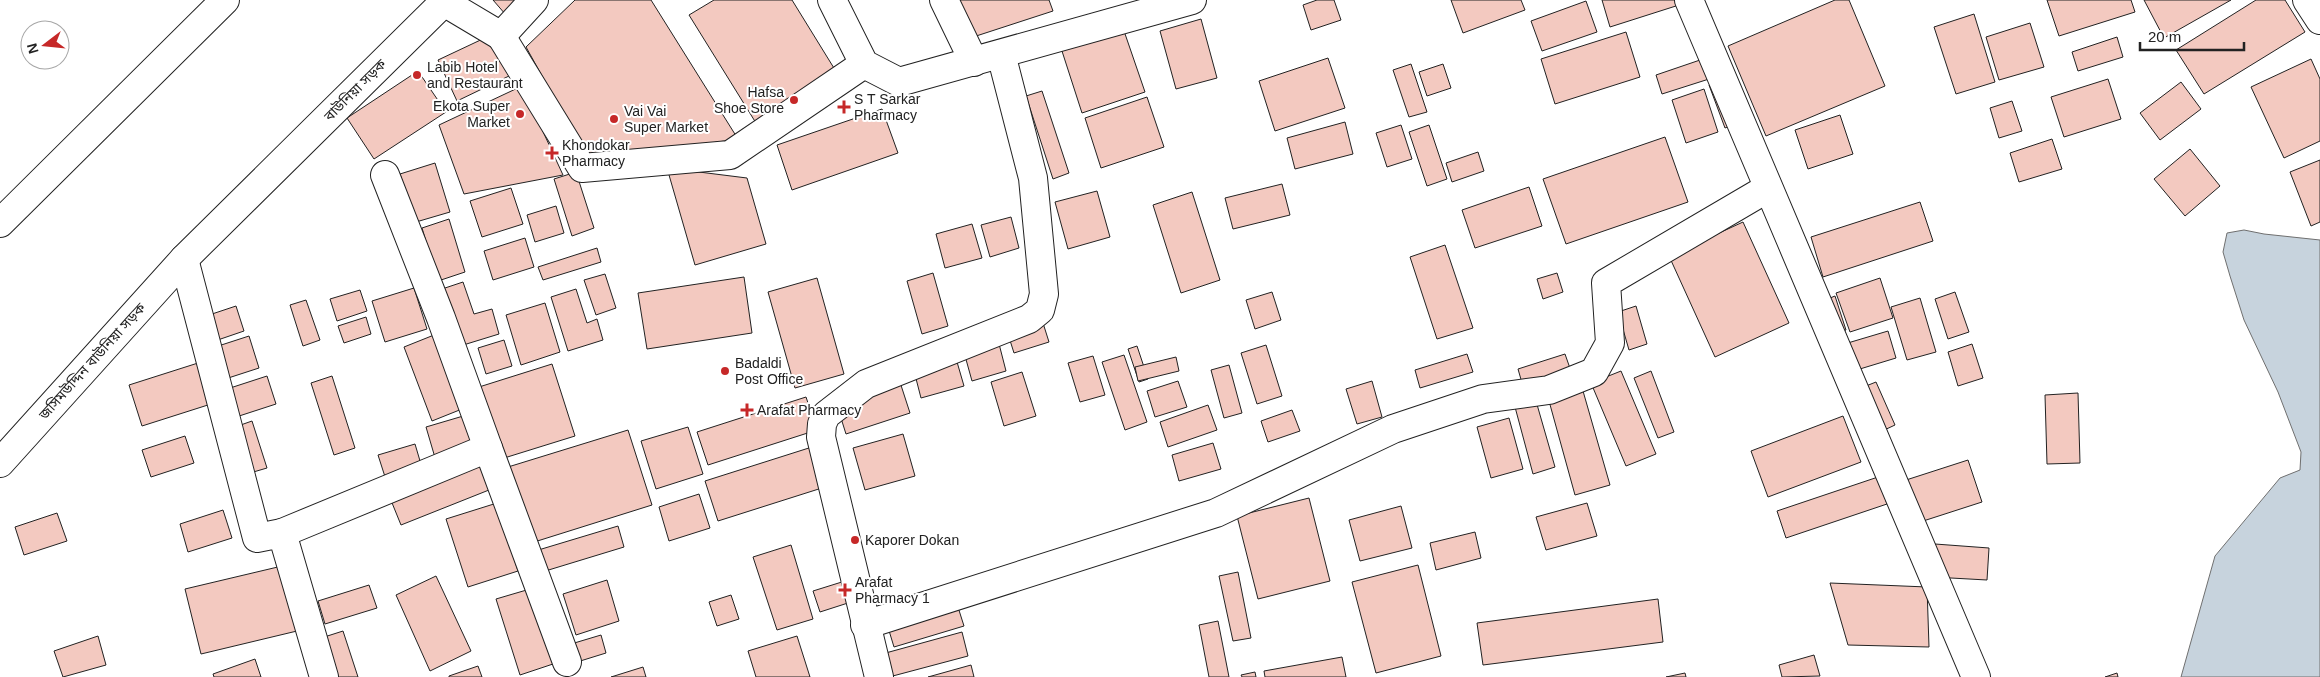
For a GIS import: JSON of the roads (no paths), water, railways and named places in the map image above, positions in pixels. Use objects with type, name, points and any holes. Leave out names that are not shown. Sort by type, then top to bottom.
[{"type":"street","points":[[0,223],[225,0]]},
{"type":"street","points":[[534,0],[501,36],[582,168],[730,155],[864,64]]},
{"type":"street","points":[[832,0],[864,64],[899,82],[1192,0]]},
{"type":"street","points":[[944,0],[974,62]]},
{"type":"street","points":[[1689,0],[1976,677]]},
{"type":"street","points":[[2307,0],[2320,20]]},
{"type":"street","name":"বাউনিয়া সড়ক","points":[[184,259],[445,1],[501,36]]},
{"type":"street","points":[[879,677],[820,436],[822,424],[826,415],[866,384],[1030,319],[1040,310],[1044,294],[1033,178],[1001,54]]},
{"type":"street","points":[[385,175],[441,318],[567,662]]},
{"type":"street","points":[[865,626],[1216,513],[1392,429],[1483,399],[1549,390],[1594,372],[1610,343],[1606,283],[1768,188]]},
{"type":"street","points":[[184,259],[257,538],[282,533],[488,448]]},
{"type":"street","name":"জসিমউদ্দিন বাউনিয়া সড়ক","points":[[0,463],[184,259]]},
{"type":"street","points":[[282,533],[324,677]]},
{"type":"place","name":"Labib Hotel and Restaurant","points":[[417,75]]},
{"type":"place","name":"Hafsa Shoe Store","points":[[794,100]]},
{"type":"place","name":"S T Sarkar Pharmacy","points":[[844,107]]},
{"type":"place","name":"Ekota Super Market","points":[[520,114]]},
{"type":"place","name":"Vai Vai Super Market","points":[[614,119]]},
{"type":"place","name":"Khondokar Pharmacy","points":[[552,153]]},
{"type":"place","name":"Badaldi Post Office","points":[[725,371]]},
{"type":"place","name":"Arafat Pharmacy","points":[[747,410]]},
{"type":"place","name":"Kaporer Dokan","points":[[855,540]]},
{"type":"place","name":"Arafat Pharmacy 1","points":[[845,590]]}]
